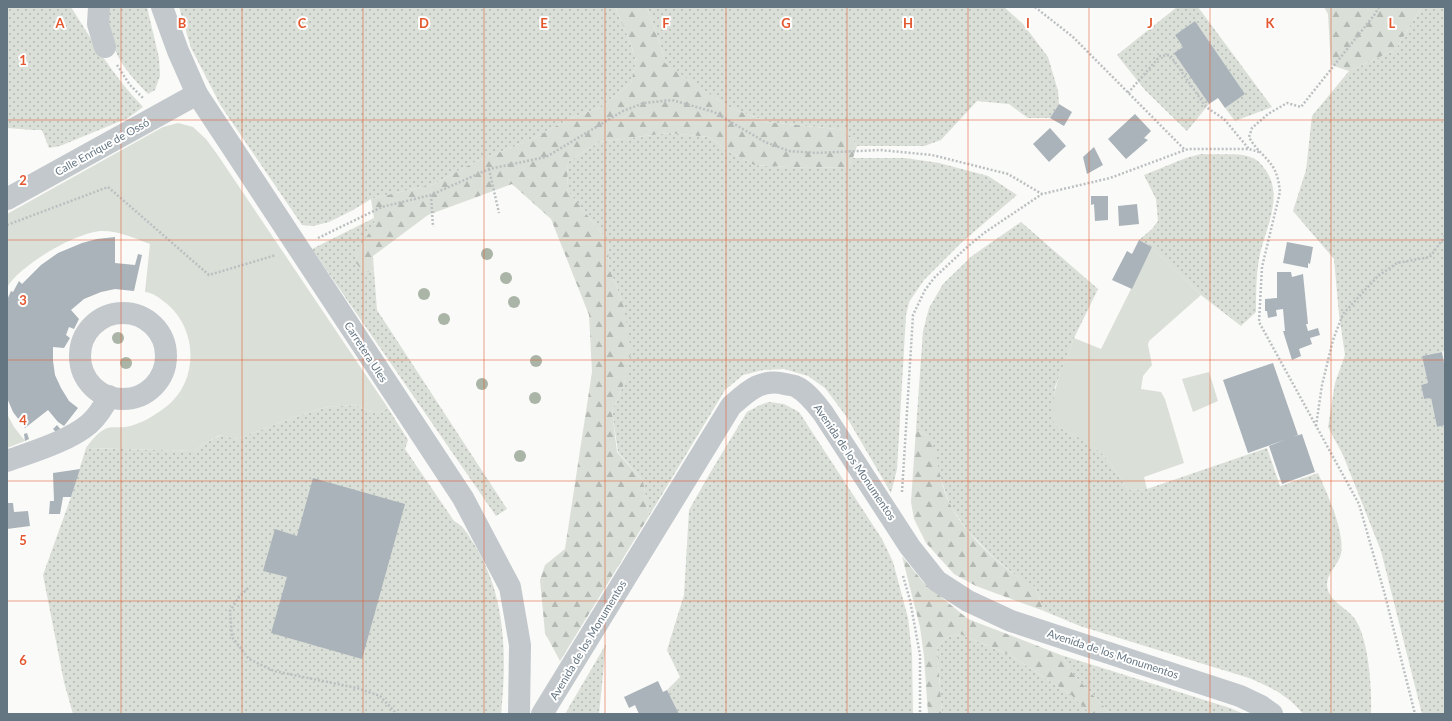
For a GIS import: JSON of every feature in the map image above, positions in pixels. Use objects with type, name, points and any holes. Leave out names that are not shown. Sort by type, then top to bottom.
[{"type":"street","points":[[99,7],[98,24],[105,47]]},
{"type":"street","name":"Carretera Ules","points":[[162,7],[178,51],[197,94],[462,498],[510,587],[520,646],[519,714]]},
{"type":"street","name":"Calle Enrique de Ossó","points":[[7,199],[197,94]]},
{"type":"street","name":"Avenida de los Monumentos","points":[[542,714],[732,406],[746,393],[762,384],[779,382],[797,386],[812,399],[823,413],[910,547],[937,581],[968,601],[1011,621],[1240,696],[1261,706],[1272,714]]},
{"type":"street","points":[[7,461],[72,436],[89,424],[109,396]]},
{"type":"path","points":[[1035,7],[1073,37],[1185,150]]},
{"type":"path","points":[[1379,7],[1301,107],[1287,103],[1268,114],[1252,128],[1249,137],[1253,144],[1273,167],[1279,181],[1280,192],[1262,267],[1259,322],[1359,504],[1385,595],[1415,714]]},
{"type":"path","points":[[105,47],[130,85],[157,116]]},
{"type":"path","points":[[1128,93],[1160,56],[1170,55],[1206,107],[1224,119],[1249,149]]},
{"type":"path","points":[[7,225],[108,187],[209,276],[298,248],[382,207],[431,195],[489,169],[546,156],[623,111],[644,103],[672,100],[714,112],[765,142],[790,151],[816,153],[880,150],[932,155],[1008,174],[1042,194]]},
{"type":"path","points":[[902,497],[913,315],[925,290],[934,278],[984,233],[1042,194],[1110,178],[1188,149],[1249,149],[1260,152]]},
{"type":"path","points":[[489,169],[499,213]]},
{"type":"path","points":[[431,195],[433,227]]},
{"type":"path","points":[[1316,426],[1325,370],[1333,340],[1343,314],[1378,276],[1397,263],[1430,257],[1445,236]]},
{"type":"path","points":[[902,572],[910,600],[920,655],[920,714]]},
{"type":"path","points":[[248,588],[239,597],[230,612],[232,637],[249,659],[274,672],[357,688],[375,694],[380,696],[397,714]]},
{"type":"green space","points":[[7,7],[71,7],[113,71],[132,96],[143,107],[128,118],[60,146],[49,148],[42,130],[7,128]]},
{"type":"green space","points":[[107,7],[147,7],[159,58],[160,76],[155,90],[148,94],[130,74],[117,55],[110,33]]},
{"type":"green space","points":[[179,7],[615,7],[629,39],[636,61],[631,83],[599,108],[573,117],[532,139],[473,163],[434,184],[371,199],[329,222],[313,226],[302,225],[221,106],[191,48]]},
{"type":"green space","points":[[615,7],[647,7],[664,56],[662,61],[728,107],[768,122],[846,130],[857,146],[850,167],[808,168],[754,165],[725,149],[709,137],[668,133],[599,142],[568,162],[567,190],[608,241],[609,267],[624,307],[631,351],[627,377],[612,411],[617,452],[643,481],[649,516],[560,661],[545,633],[540,580],[545,565],[565,549],[592,372],[589,315],[551,219],[512,184],[428,215],[373,256],[374,271],[365,273],[355,262],[357,250],[375,225],[371,199],[434,184],[473,163],[532,139],[573,117],[599,108],[631,83],[636,60],[629,39]]},
{"type":"green space","points":[[647,7],[1004,7],[1023,24],[1048,57],[1058,91],[1059,104],[1050,118],[1028,118],[1009,104],[977,101],[941,140],[924,146],[857,146],[846,130],[768,122],[728,107],[661,61],[664,56]]},
{"type":"green space","points":[[1177,7],[1198,7],[1272,107],[1235,121],[1225,108],[1245,94],[1195,21],[1175,35],[1183,47],[1175,53],[1209,104],[1187,131],[1145,90],[1117,55]]},
{"type":"green space","points":[[1324,7],[1422,7],[1395,50],[1349,71],[1331,65],[1328,14]]},
{"type":"green space","points":[[1422,7],[1445,7],[1445,351],[1422,356],[1428,383],[1421,385],[1424,399],[1431,398],[1437,427],[1445,425],[1445,714],[1422,714],[1381,551],[1343,455],[1328,427],[1335,383],[1345,355],[1339,314],[1334,259],[1293,211],[1306,170],[1312,116],[1349,71],[1395,50]]},
{"type":"green space","points":[[178,123],[193,127],[206,139],[388,408],[377,414],[355,405],[328,407],[303,414],[237,439],[220,435],[194,451],[86,448],[94,437],[105,429],[132,426],[142,422],[167,406],[185,383],[189,369],[189,340],[184,326],[177,314],[159,298],[151,293],[145,292],[150,244],[126,235],[100,231],[76,238],[36,260],[14,278],[7,287],[7,214],[163,127]]},
{"type":"green space","points":[[668,133],[709,137],[725,149],[754,165],[808,168],[850,167],[853,158],[905,158],[939,163],[988,176],[1017,195],[962,242],[924,280],[909,302],[906,315],[897,469],[891,493],[846,416],[825,388],[808,376],[784,369],[763,370],[743,375],[725,390],[649,516],[643,481],[618,452],[612,411],[627,377],[624,307],[609,267],[608,241],[567,190],[568,162],[599,142]]},
{"type":"green space","points":[[1201,154],[1237,155],[1252,158],[1259,162],[1264,168],[1270,178],[1273,190],[1272,213],[1258,266],[1256,312],[1241,326],[1201,295],[1152,247],[1139,240],[1152,229],[1158,221],[1156,199],[1144,175],[1186,158]]},
{"type":"green space","points":[[374,218],[375,225],[365,273],[374,271],[377,310],[507,509],[496,516],[312,249]]},
{"type":"green space","points":[[1021,222],[1098,289],[1074,338],[1055,387],[1053,412],[1054,424],[1098,450],[1128,490],[1147,489],[1267,448],[1280,486],[1318,473],[1338,524],[1342,545],[1341,554],[1329,576],[1327,585],[1328,590],[1332,598],[1355,619],[1364,639],[1369,665],[1371,714],[1303,714],[1285,697],[1271,688],[1249,678],[1080,626],[1044,611],[1035,587],[1024,582],[994,558],[967,530],[951,507],[927,436],[916,429],[923,331],[929,308],[943,284],[972,256]]},
{"type":"green space","points":[[1152,247],[1201,295],[1149,341],[1148,345],[1152,365],[1143,376],[1141,389],[1161,392],[1165,399],[1184,463],[1144,477],[1147,489],[1128,490],[1098,450],[1054,424],[1053,402],[1058,380],[1074,338],[1101,349]]},
{"type":"green space","points":[[1209,372],[1218,401],[1193,412],[1182,379]]},
{"type":"green space","points":[[769,402],[784,404],[799,412],[882,539],[893,562],[908,618],[912,654],[913,714],[679,714],[667,690],[680,677],[667,650],[684,595],[689,510],[747,412]]},
{"type":"green space","points":[[355,405],[377,414],[388,408],[408,440],[405,449],[454,521],[468,534],[485,564],[493,584],[502,626],[504,670],[501,714],[73,714],[64,682],[43,575],[71,497],[86,448],[194,451],[221,435],[237,439],[303,414],[328,407]]},
{"type":"green space","points":[[7,414],[14,427],[25,441],[7,448]]},
{"type":"green space","points":[[916,429],[927,436],[932,444],[947,498],[953,511],[962,524],[997,561],[1035,587],[1044,611],[976,586],[954,574],[926,543],[914,519],[911,502]]},
{"type":"green space","points":[[902,556],[923,582],[968,619],[1061,655],[1073,674],[1112,714],[1091,714],[1070,694],[1010,655],[960,634],[946,638],[937,647],[942,714],[928,714],[924,656],[920,627]]},
{"type":"green space","points":[[960,634],[1010,655],[1070,694],[1091,714],[942,714],[937,647],[946,638]]},
{"type":"green space","points":[[606,644],[599,714],[565,714]]},
{"type":"green space","points":[[1061,655],[1230,708],[1244,714],[1112,714],[1073,674]]},
{"type":"building","points":[[1195,21],[1245,94],[1225,108],[1218,98],[1209,104],[1174,53],[1183,47],[1175,35]]},
{"type":"building","points":[[1059,104],[1072,112],[1064,126],[1050,118]]},
{"type":"building","points":[[1135,114],[1151,131],[1144,138],[1148,140],[1126,159],[1108,139]]},
{"type":"building","points":[[1050,128],[1066,146],[1049,162],[1033,144]]},
{"type":"building","points":[[1094,147],[1103,165],[1087,174],[1083,157]]},
{"type":"building","points":[[1091,196],[1108,196],[1108,220],[1095,221],[1094,204],[1091,205]]},
{"type":"building","points":[[1137,204],[1139,224],[1119,226],[1118,206]]},
{"type":"building","points":[[115,237],[115,263],[135,265],[138,254],[142,255],[134,291],[115,289],[101,292],[84,299],[71,310],[79,319],[74,329],[69,327],[66,335],[70,338],[64,348],[53,347],[53,361],[55,375],[61,388],[69,401],[78,408],[64,426],[58,422],[48,410],[25,428],[13,412],[7,398],[7,300],[11,291],[13,292],[19,281],[22,284],[41,265],[58,253],[82,243],[97,239]]},
{"type":"building","points":[[1139,240],[1152,247],[1132,289],[1112,280],[1127,251],[1132,254]]},
{"type":"building","points":[[1287,242],[1313,247],[1308,268],[1283,263]]},
{"type":"building","points":[[1277,272],[1291,272],[1292,277],[1303,274],[1308,324],[1306,324],[1308,331],[1318,328],[1320,335],[1310,338],[1312,344],[1299,349],[1301,356],[1292,360],[1283,331],[1285,331],[1283,309],[1276,310],[1277,316],[1268,318],[1267,311],[1265,311],[1265,299],[1277,298]]},
{"type":"building","points":[[1442,352],[1445,368],[1445,425],[1437,427],[1431,398],[1424,399],[1421,385],[1428,383],[1422,356]]},
{"type":"building","points":[[1273,363],[1298,435],[1293,437],[1302,434],[1315,472],[1282,484],[1269,446],[1287,439],[1248,453],[1223,380]]},
{"type":"building","points":[[57,425],[61,430],[57,433],[53,429]]},
{"type":"building","points":[[27,433],[29,439],[25,441],[24,434]]},
{"type":"building","points":[[80,469],[71,497],[63,497],[60,514],[49,514],[50,501],[54,501],[53,473]]},
{"type":"building","points":[[313,478],[405,504],[362,659],[271,633],[287,577],[263,571],[275,529],[297,536]]},
{"type":"building","points":[[7,503],[13,503],[14,512],[28,511],[30,526],[7,529]]},
{"type":"building","points":[[658,681],[663,692],[667,690],[679,714],[639,714],[635,705],[629,708],[624,697]]}]
